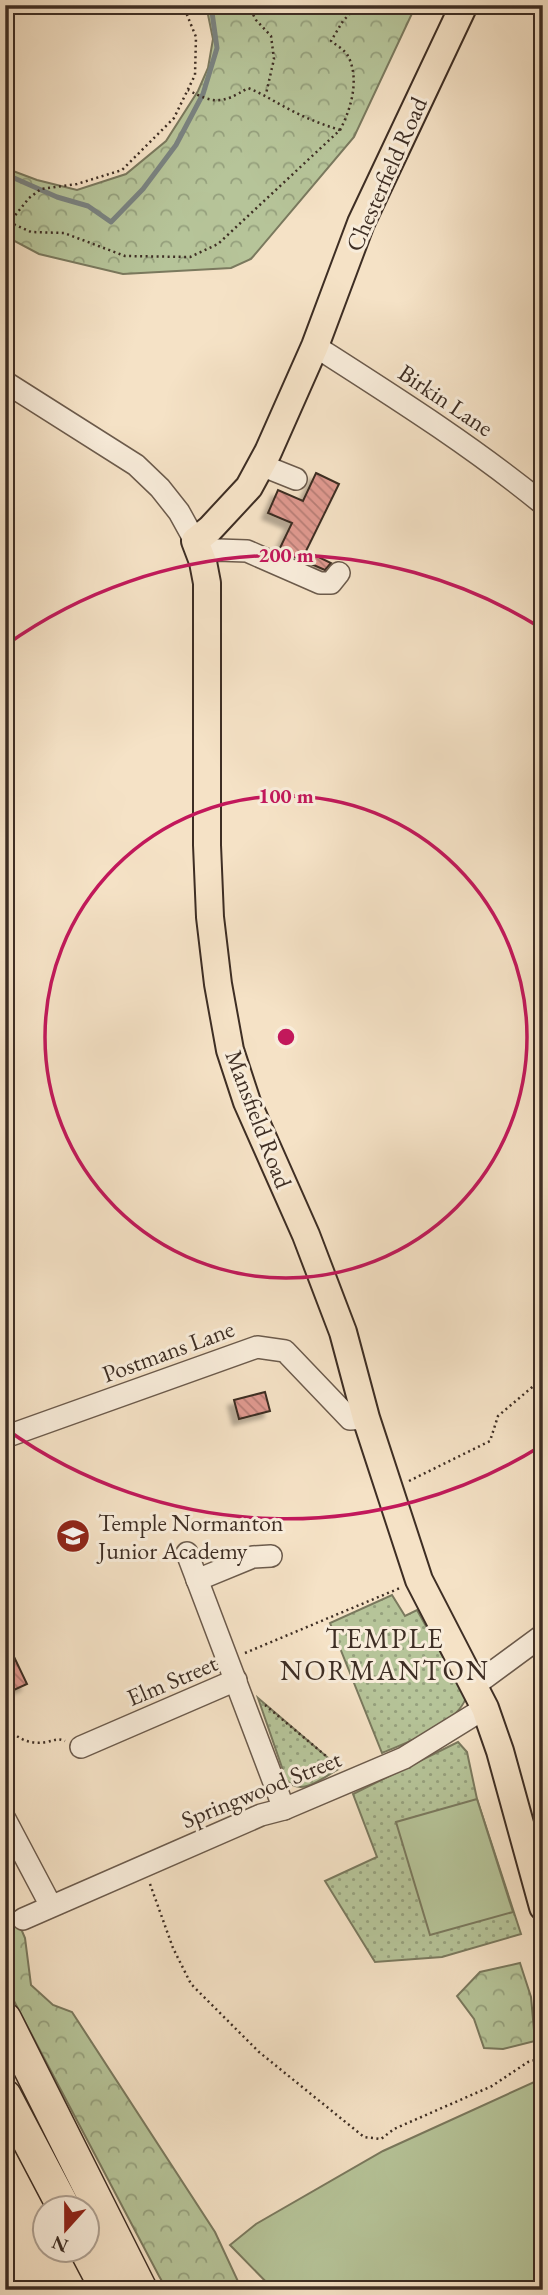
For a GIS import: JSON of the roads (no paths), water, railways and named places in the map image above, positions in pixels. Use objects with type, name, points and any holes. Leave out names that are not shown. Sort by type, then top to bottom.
[{"type":"highway","points":[[5,2019],[141,2290]]},
{"type":"highway","points":[[5,2096],[57,2194]]},
{"type":"highway","points":[[94,2264],[107,2290]]},
{"type":"main road","name":"Chesterfield Road","points":[[198,547],[249,488],[261,465],[315,346],[361,223],[464,5]]},
{"type":"main road","name":"Mansfield Road","points":[[198,547],[207,583],[207,845],[210,917],[230,1050],[247,1102],[306,1235],[343,1332],[366,1418],[419,1580],[480,1697],[500,1751],[542,1899]]},
{"type":"street","name":"Birkin Lane","points":[[315,346],[404,402],[503,471],[543,504]]},
{"type":"street","name":"Mansfield Road","points":[[5,382],[135,465],[160,488],[179,512],[198,547]]},
{"type":"street","points":[[261,465],[296,479]]},
{"type":"street","points":[[198,547],[247,551],[320,583],[331,583],[339,573]]},
{"type":"street","name":"Postmans Lane","points":[[5,1437],[257,1347],[285,1351],[350,1419],[366,1418]]},
{"type":"street","points":[[187,1553],[232,1670]]},
{"type":"street","points":[[197,1580],[253,1557],[271,1556]]},
{"type":"street","name":"Springwood Street","points":[[23,1919],[261,1815],[284,1809],[404,1758],[480,1697],[543,1635]]},
{"type":"street","name":"Elm Street","points":[[81,1747],[232,1670],[284,1809]]},
{"type":"street","points":[[5,1819],[51,1906]]},
{"type":"waterway","points":[[5,174],[57,197],[88,206],[111,222],[143,189],[176,145],[203,94],[217,48],[211,5]]},
{"type":"place","name":"Temple Normanton Junior Academy","points":[[73,1536]]},
{"type":"district","name":"TEMPLE NORMANTON","points":[[385,1654]]}]
